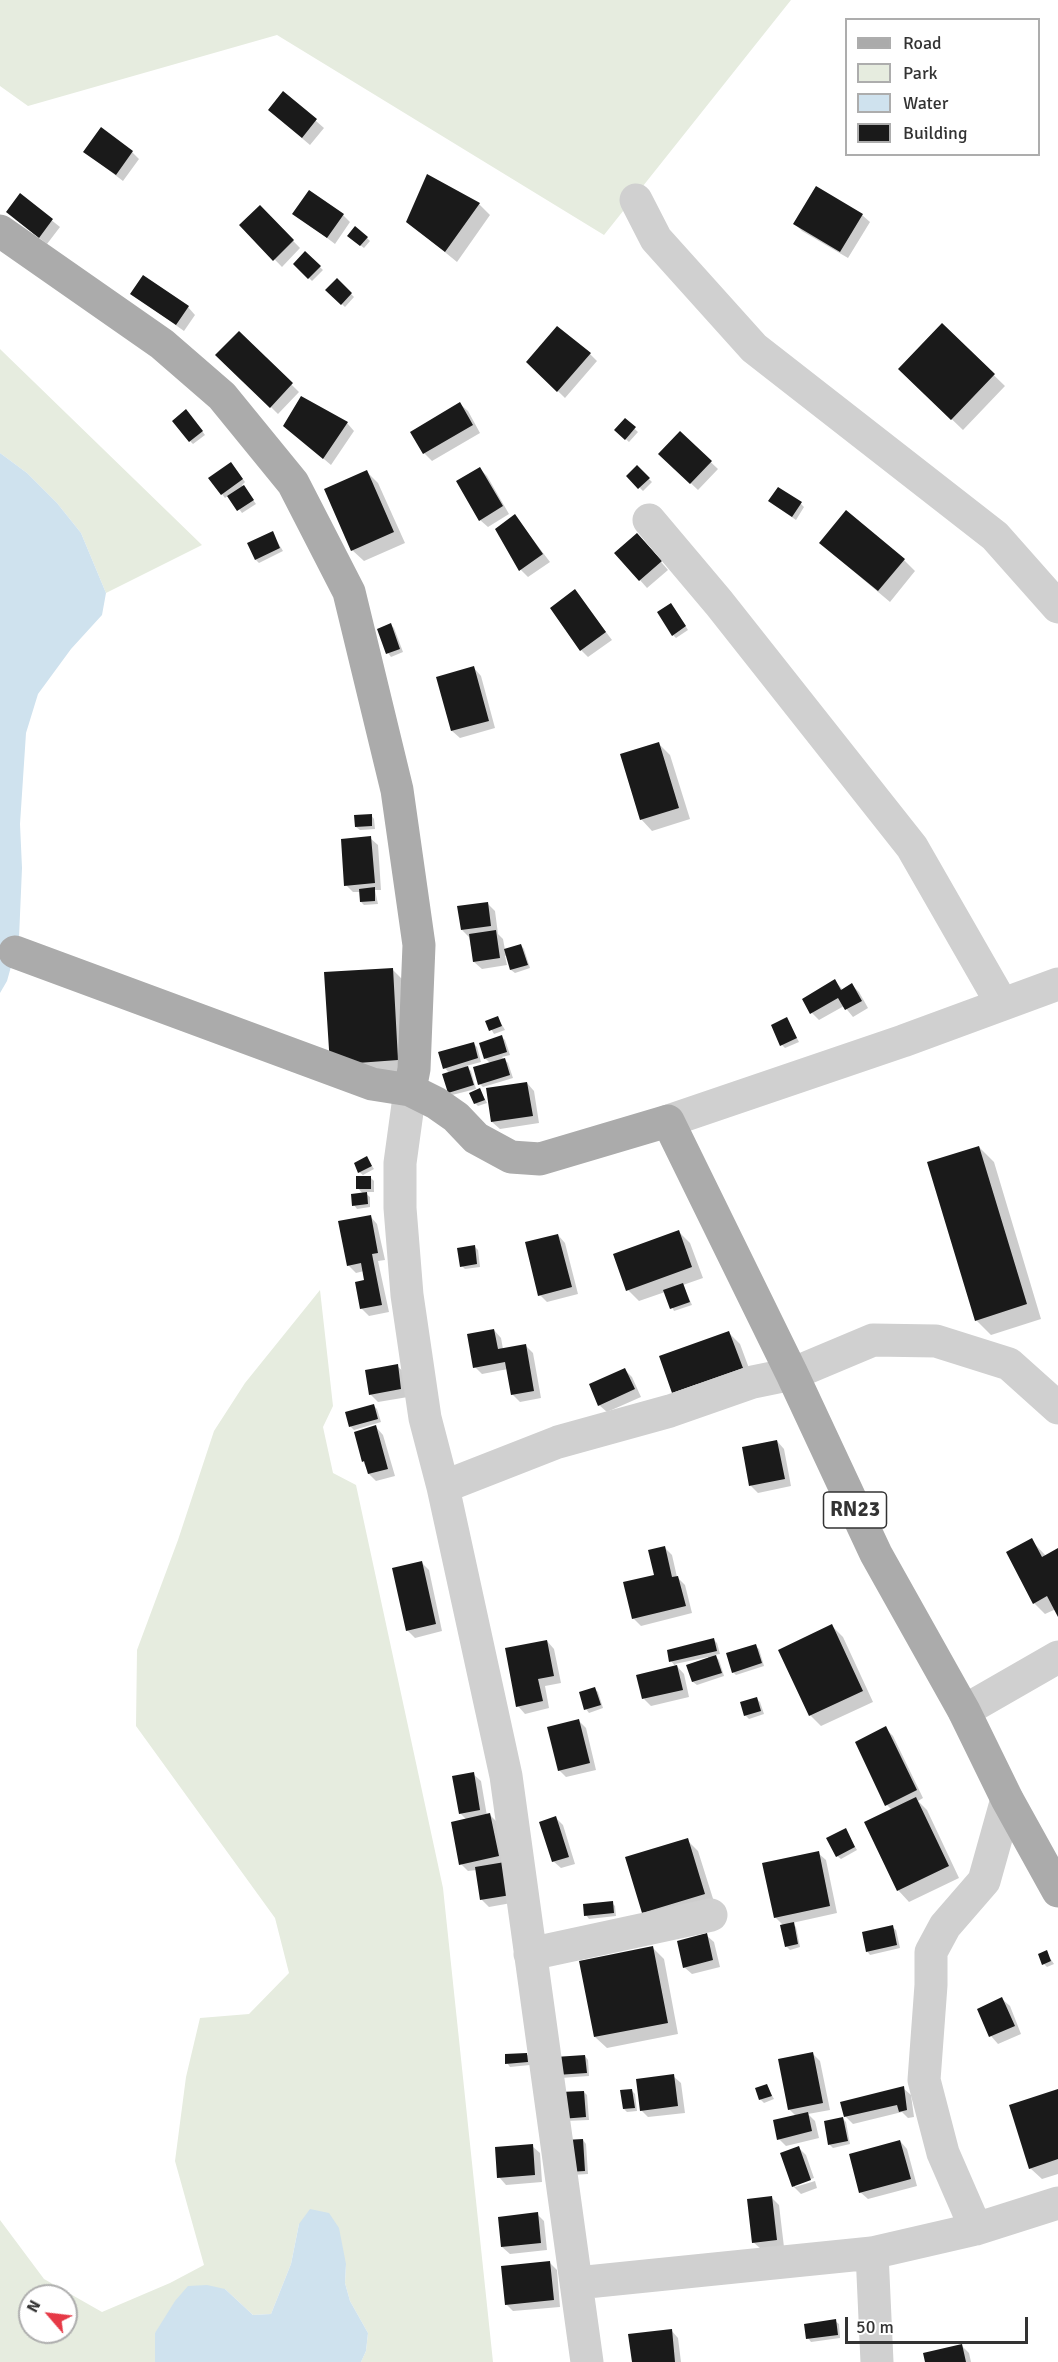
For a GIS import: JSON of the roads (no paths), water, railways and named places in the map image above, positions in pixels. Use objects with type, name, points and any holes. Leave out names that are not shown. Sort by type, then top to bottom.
[{"type":"main road","points":[[0,231],[162,344],[222,396],[293,483],[349,592],[397,790],[419,945],[414,1069],[410,1090]]},
{"type":"main road","points":[[15,952],[372,1084],[410,1090],[456,1117],[476,1138],[511,1157],[540,1159],[668,1121]]},
{"type":"main road","name":"RN23","points":[[668,1121],[792,1374],[876,1554],[964,1711],[1007,1799],[1058,1891]]},
{"type":"street","points":[[636,201],[656,239],[754,348],[995,536],[1058,607]]},
{"type":"street","points":[[650,520],[719,603],[912,847],[1002,1004]]},
{"type":"street","points":[[668,1121],[903,1041],[1058,984]]},
{"type":"street","points":[[410,1090],[400,1163],[403,1240],[425,1418],[506,1776],[587,2362]]},
{"type":"street","points":[[442,1487],[558,1442],[670,1411],[753,1382],[792,1374],[873,1340],[936,1341],[1009,1364],[1058,1408]]},
{"type":"street","points":[[964,1711],[1058,1657]]},
{"type":"street","points":[[976,2229],[943,2152],[924,2080],[931,1985],[931,1952],[945,1926],[984,1881],[1007,1799]]},
{"type":"street","points":[[530,1954],[711,1915]]},
{"type":"street","points":[[577,2283],[872,2253],[976,2229],[1058,2203]]},
{"type":"street","points":[[872,2253],[877,2362]]},
{"type":"water","points":[[0,453],[27,473],[57,503],[81,533],[106,593],[102,615],[71,649],[38,694],[26,733],[20,824],[22,868],[19,938],[7,981],[0,993]]},
{"type":"water","points":[[310,2209],[329,2213],[339,2228],[346,2264],[345,2283],[350,2301],[368,2333],[366,2351],[361,2362],[155,2362],[155,2333],[175,2301],[188,2286],[207,2285],[225,2289],[253,2315],[271,2314],[291,2264],[299,2224]]}]
